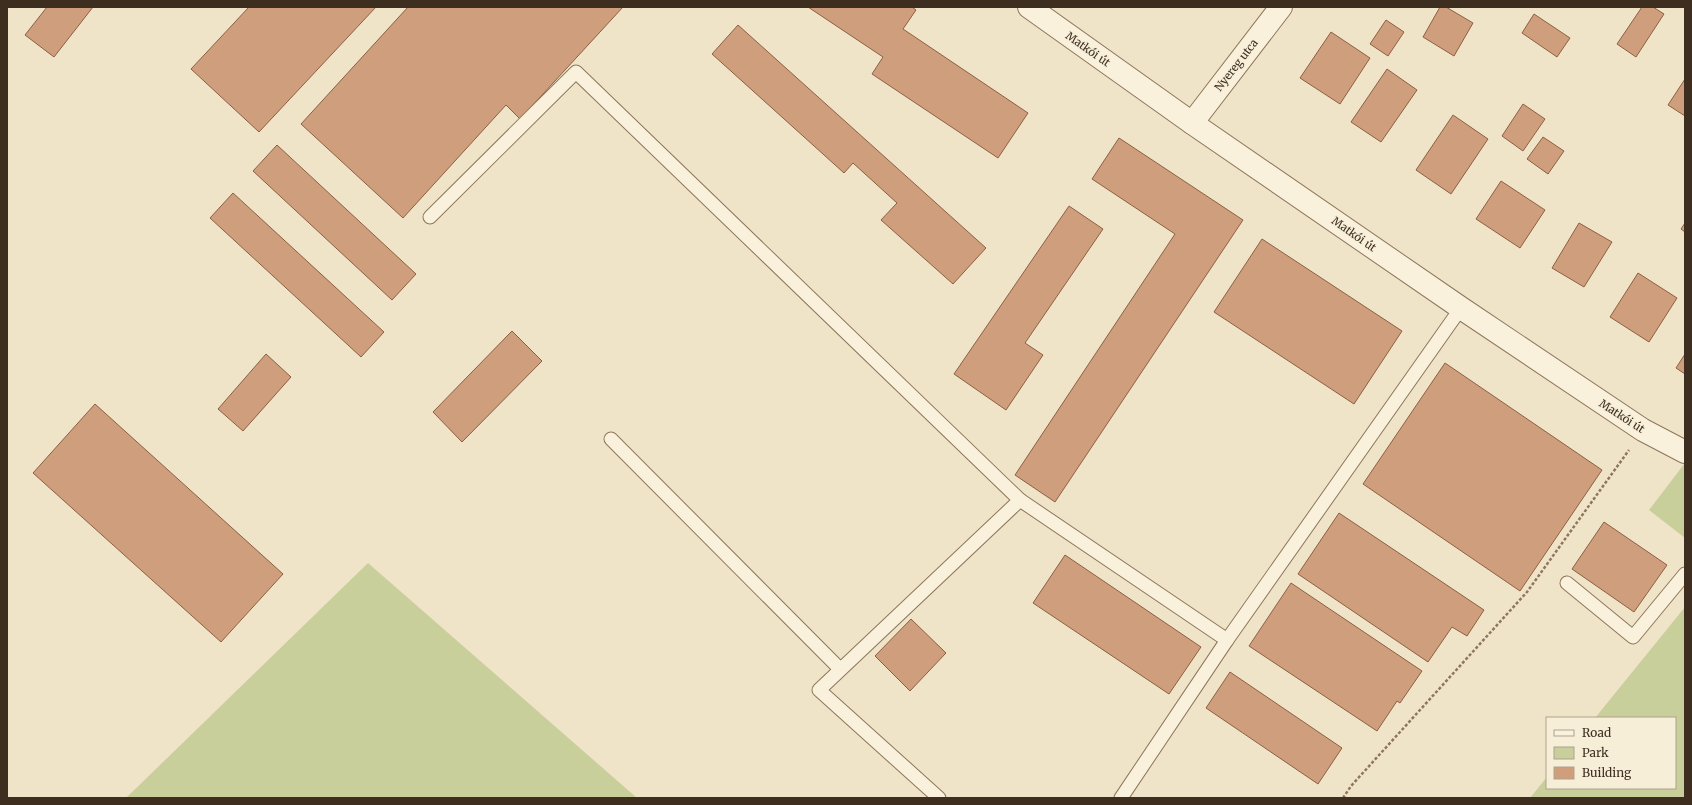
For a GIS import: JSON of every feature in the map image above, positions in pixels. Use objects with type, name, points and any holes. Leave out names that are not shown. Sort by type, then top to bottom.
[{"type":"street","name":"Matkói út","points":[[1029,7],[1192,123],[1461,308],[1643,430],[1685,452]]},
{"type":"street","name":"Nyereg utca","points":[[1192,123],[1281,7]]},
{"type":"lane","points":[[430,217],[576,72],[1020,500],[1227,640]]},
{"type":"lane","points":[[1121,798],[1227,640],[1461,308]]},
{"type":"lane","points":[[611,439],[840,669]]},
{"type":"lane","points":[[939,798],[819,690],[1020,500]]},
{"type":"lane","points":[[1567,583],[1633,637],[1685,574]]},
{"type":"path","points":[[1343,798],[1351,786],[1527,592],[1643,430]]},
{"type":"green space","points":[[1685,463],[1685,538],[1649,510]]},
{"type":"green space","points":[[368,563],[637,798],[126,798]]},
{"type":"green space","points":[[1685,607],[1685,798],[1530,798],[1546,778],[1546,789],[1676,789],[1676,717],[1596,717]]},
{"type":"building","points":[[47,7],[93,7],[54,57],[25,35]]},
{"type":"building","points":[[249,7],[376,7],[259,132],[191,69]]},
{"type":"building","points":[[408,7],[623,7],[520,119],[506,105],[403,218],[301,124]]},
{"type":"building","points":[[808,7],[912,7],[916,10],[903,29],[1028,113],[998,158],[872,74],[883,57]]},
{"type":"building","points":[[1440,7],[1446,7],[1473,23],[1454,56],[1423,37]]},
{"type":"building","points":[[1642,7],[1653,7],[1664,14],[1636,57],[1617,44]]},
{"type":"building","points":[[1534,14],[1570,38],[1557,57],[1522,33]]},
{"type":"building","points":[[1386,20],[1404,32],[1388,56],[1370,44]]},
{"type":"building","points":[[738,25],[986,248],[953,284],[881,220],[897,203],[853,163],[844,173],[712,54]]},
{"type":"building","points":[[1331,32],[1370,58],[1340,104],[1300,78]]},
{"type":"building","points":[[1387,69],[1417,90],[1381,142],[1351,122]]},
{"type":"building","points":[[1685,79],[1685,116],[1668,105]]},
{"type":"building","points":[[1523,104],[1545,119],[1523,151],[1502,136]]},
{"type":"building","points":[[1453,115],[1488,139],[1451,194],[1416,170]]},
{"type":"building","points":[[1543,137],[1564,151],[1548,174],[1527,159]]},
{"type":"building","points":[[1119,138],[1243,220],[1055,502],[1015,475],[1175,234],[1092,179]]},
{"type":"building","points":[[277,145],[416,274],[392,300],[253,171]]},
{"type":"building","points":[[1501,181],[1545,210],[1520,248],[1476,219]]},
{"type":"building","points":[[233,193],[384,332],[361,357],[210,218]]},
{"type":"building","points":[[1069,206],[1103,229],[1025,343],[1043,355],[1006,410],[954,374]]},
{"type":"building","points":[[1579,223],[1612,242],[1584,287],[1552,268]]},
{"type":"building","points":[[1685,223],[1685,232],[1681,229]]},
{"type":"building","points":[[1262,239],[1402,331],[1354,404],[1214,312]]},
{"type":"building","points":[[1638,273],[1677,298],[1649,342],[1610,317]]},
{"type":"building","points":[[512,331],[542,361],[462,442],[433,412]]},
{"type":"building","points":[[266,354],[291,377],[243,431],[218,409]]},
{"type":"building","points":[[1685,354],[1685,374],[1676,368]]},
{"type":"building","points":[[1445,363],[1602,470],[1520,591],[1363,484]]},
{"type":"building","points":[[95,404],[283,574],[221,642],[33,473]]},
{"type":"building","points":[[1339,513],[1484,610],[1467,636],[1452,627],[1428,662],[1298,574]]},
{"type":"building","points":[[1604,522],[1667,565],[1634,612],[1572,569]]},
{"type":"building","points":[[1065,555],[1201,647],[1169,694],[1033,603]]},
{"type":"building","points":[[1291,583],[1422,671],[1400,703],[1397,701],[1377,731],[1249,646]]},
{"type":"building","points":[[911,619],[946,653],[910,691],[875,656]]},
{"type":"building","points":[[1230,672],[1342,748],[1318,784],[1206,708]]}]
